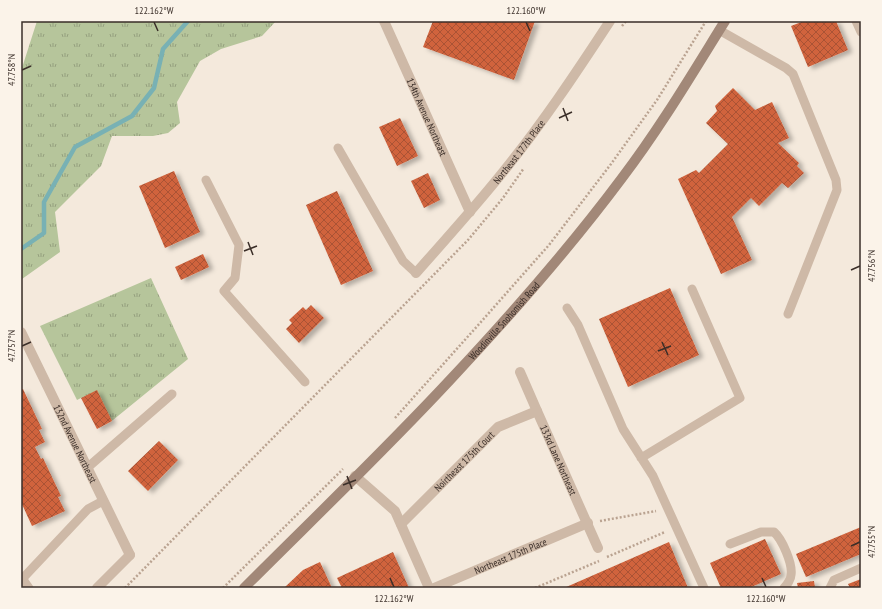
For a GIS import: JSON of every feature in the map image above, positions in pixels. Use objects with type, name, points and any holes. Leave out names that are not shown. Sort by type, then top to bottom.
[{"type":"main road","name":"Woodinville Snohomish Road","points":[[244,588],[455,375],[562,253],[627,170],[666,115],[725,21]]},
{"type":"street","name":"134th Avenue Northeast","points":[[384,21],[470,212]]},
{"type":"street","name":"Northeast 177th Place","points":[[416,273],[470,212],[535,131],[610,21]]},
{"type":"street","name":"132nd Avenue Northeast","points":[[21,332],[130,555],[97,588]]},
{"type":"street","name":"133rd Lane Northeast","points":[[520,372],[598,548]]},
{"type":"street","name":"Noirtheast 175th Court","points":[[401,524],[498,427],[537,411]]},
{"type":"street","points":[[356,476],[395,511],[429,588]]},
{"type":"street","name":"Northeast 175th Place","points":[[434,588],[588,523]]},
{"type":"lane","points":[[856,21],[861,32]]},
{"type":"lane","points":[[719,30],[786,68],[793,74],[836,180],[837,190],[788,314]]},
{"type":"lane","points":[[338,148],[403,261],[416,273]]},
{"type":"lane","points":[[206,180],[239,245],[235,278],[224,291],[305,382]]},
{"type":"lane","points":[[641,458],[740,398],[692,289]]},
{"type":"lane","points":[[567,308],[578,325],[623,429],[653,476],[704,588]]},
{"type":"lane","points":[[87,468],[172,394]]},
{"type":"lane","points":[[29,588],[24,580],[24,577],[88,509],[103,501]]},
{"type":"lane","points":[[730,544],[761,532],[774,532],[778,536],[790,561],[791,575],[787,586],[784,588]]},
{"type":"lane","points":[[830,588],[834,580],[861,568]]},
{"type":"path","points":[[622,27],[626,21]]},
{"type":"path","points":[[393,419],[549,245],[612,164],[657,100],[706,21]]},
{"type":"path","points":[[125,588],[468,240],[503,198],[525,167]]},
{"type":"path","points":[[224,588],[348,465]]},
{"type":"path","points":[[588,523],[668,509]]},
{"type":"green space","points":[[37,21],[276,21],[262,36],[221,49],[200,61],[177,102],[180,123],[168,133],[153,136],[112,136],[101,166],[55,212],[60,252],[22,279],[23,334],[21,335],[21,71]]},
{"type":"green space","points":[[151,278],[188,359],[113,420],[101,426],[85,396],[77,400],[40,326]]},
{"type":"building","points":[[433,21],[535,21],[514,80],[423,47]]},
{"type":"building","points":[[804,21],[836,21],[848,50],[808,67],[791,26]]},
{"type":"building","points":[[733,88],[755,110],[772,102],[789,138],[778,143],[799,163],[797,166],[804,173],[788,188],[782,183],[759,206],[751,198],[732,217],[752,260],[721,274],[678,179],[696,170],[699,173],[728,144],[706,123],[717,111],[715,106]]},
{"type":"building","points":[[400,118],[418,156],[397,166],[379,127]]},
{"type":"building","points":[[174,171],[200,232],[165,248],[139,186]]},
{"type":"building","points":[[428,173],[440,200],[424,208],[411,181]]},
{"type":"building","points":[[337,191],[373,271],[341,285],[306,205]]},
{"type":"building","points":[[203,254],[209,267],[181,280],[175,267]]},
{"type":"building","points":[[670,288],[699,355],[628,387],[599,319]]},
{"type":"building","points":[[311,305],[324,318],[299,343],[286,329],[292,323],[289,320],[303,307],[306,310]]},
{"type":"building","points":[[23,389],[42,429],[39,430],[45,442],[35,447],[41,459],[43,458],[61,496],[58,497],[65,511],[32,526],[21,502],[21,390]]},
{"type":"building","points":[[97,390],[112,421],[97,429],[81,398]]},
{"type":"building","points":[[159,441],[178,460],[148,491],[128,471]]},
{"type":"building","points":[[861,527],[861,554],[806,577],[796,554]]},
{"type":"building","points":[[765,539],[781,574],[749,588],[721,588],[710,563]]},
{"type":"building","points":[[669,542],[688,588],[564,588]]},
{"type":"building","points":[[393,552],[409,588],[342,588],[337,578]]},
{"type":"building","points":[[320,562],[332,588],[284,588],[303,570]]},
{"type":"building","points":[[861,579],[861,588],[850,588],[848,584]]},
{"type":"building","points":[[814,581],[815,588],[798,588],[797,583]]},
{"type":"waterway","points":[[21,249],[44,233],[44,202],[75,147],[132,116],[154,88],[163,49],[188,21]]}]
